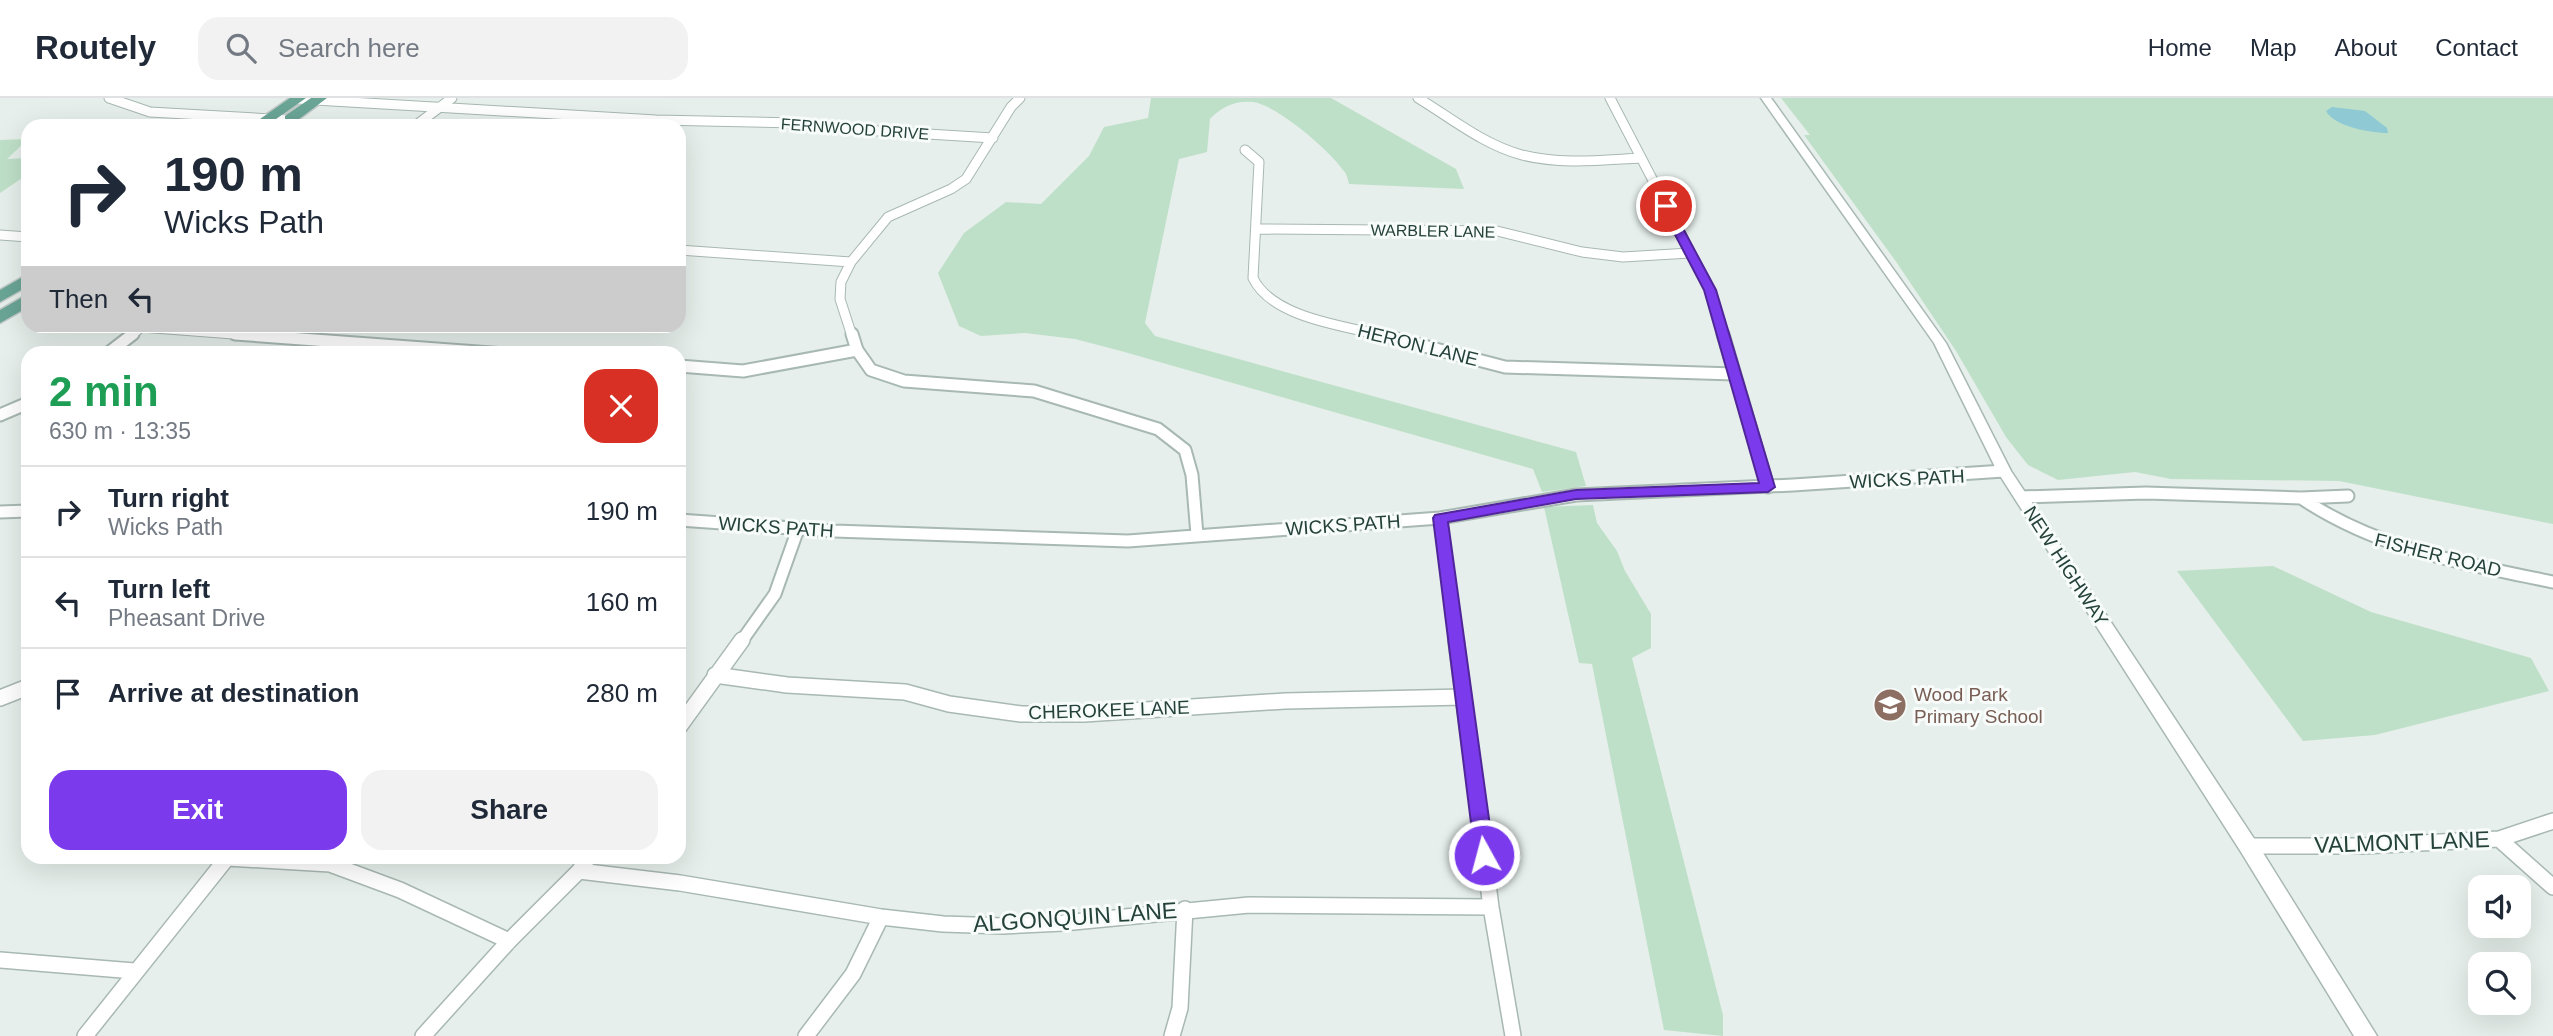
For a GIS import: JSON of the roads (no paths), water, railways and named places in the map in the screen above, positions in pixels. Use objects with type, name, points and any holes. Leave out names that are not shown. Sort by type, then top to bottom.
[{"type":"main road","points":[[277,119],[299,98]]},
{"type":"main road","points":[[281,119],[319,99]]},
{"type":"main road","points":[[0,297],[21,284]]},
{"type":"main road","points":[[0,318],[21,304]]},
{"type":"street","points":[[109,98],[150,111],[232,119]]},
{"type":"street","name":"FERNWOOD DRIVE","points":[[299,98],[642,119]]},
{"type":"street","points":[[424,119],[452,98]]},
{"type":"street","points":[[1020,98],[966,180],[888,217],[851,262],[841,282],[840,299],[857,350],[871,370],[904,381],[1034,391],[1158,429],[1185,450],[1192,475],[1197,535]]},
{"type":"street","points":[[1418,98],[1521,155],[1556,161],[1641,158]]},
{"type":"street","points":[[1610,98],[1710,290],[1768,487]]},
{"type":"street","name":"NEW HIGHWAY","points":[[1766,98],[1940,343],[2004,471],[2248,846],[2366,1036]]},
{"type":"street","name":"FERNWOOD DRIVE","points":[[686,121],[735,124],[797,122],[846,129],[993,138]]},
{"type":"street","name":"HERON LANE","points":[[1245,150],[1259,162],[1253,278],[1257,289],[1277,305],[1301,314],[1505,367],[1734,374]]},
{"type":"street","name":"WARBLER LANE","points":[[1257,229],[1497,231],[1582,252],[1623,257],[1690,253]]},
{"type":"street","points":[[0,235],[21,236]]},
{"type":"street","points":[[686,250],[851,262]]},
{"type":"street","points":[[117,346],[133,333]]},
{"type":"street","points":[[232,333],[400,346]]},
{"type":"street","points":[[686,367],[743,371],[857,350]]},
{"type":"street","points":[[0,415],[21,406]]},
{"type":"street","name":"WICKS PATH","points":[[686,521],[798,529],[1128,541],[1440,518],[1576,495],[1768,487],[2004,471]]},
{"type":"street","points":[[2021,497],[2146,493],[2301,498],[2348,496]]},
{"type":"street","name":"FISHER ROAD","points":[[2301,498],[2327,518],[2371,540],[2553,582]]},
{"type":"street","points":[[0,512],[21,511]]},
{"type":"street","points":[[1440,518],[1491,907],[1513,1036]]},
{"type":"street","points":[[686,717],[775,594],[798,529]]},
{"type":"street","name":"CHEROKEE LANE","points":[[715,675],[786,685],[905,692],[949,704],[1021,714],[1084,714],[1285,701],[1464,697]]},
{"type":"street","points":[[0,698],[21,690]]},
{"type":"street","name":"VALMONT LANE","points":[[2248,846],[2362,846],[2499,839],[2553,821]]},
{"type":"street","points":[[2499,839],[2553,887]]},
{"type":"street","points":[[85,1036],[134,971],[222,864]]},
{"type":"street","points":[[330,864],[400,890],[509,941]]},
{"type":"street","points":[[423,1036],[583,864]]},
{"type":"street","name":"ALGONQUIN LANE","points":[[583,864],[881,917],[943,924],[1003,926],[1063,923],[1185,909],[1249,905],[1491,907]]},
{"type":"street","points":[[1172,1036],[1180,1008],[1185,909]]},
{"type":"street","points":[[806,1036],[853,974],[881,917]]},
{"type":"street","points":[[0,960],[134,971]]},
{"type":"water","points":[[2332,107],[2365,111],[2387,128],[2388,133],[2345,125],[2326,111]]},
{"type":"place","name":"Wood Park Primary School","points":[[1890,705]]}]
